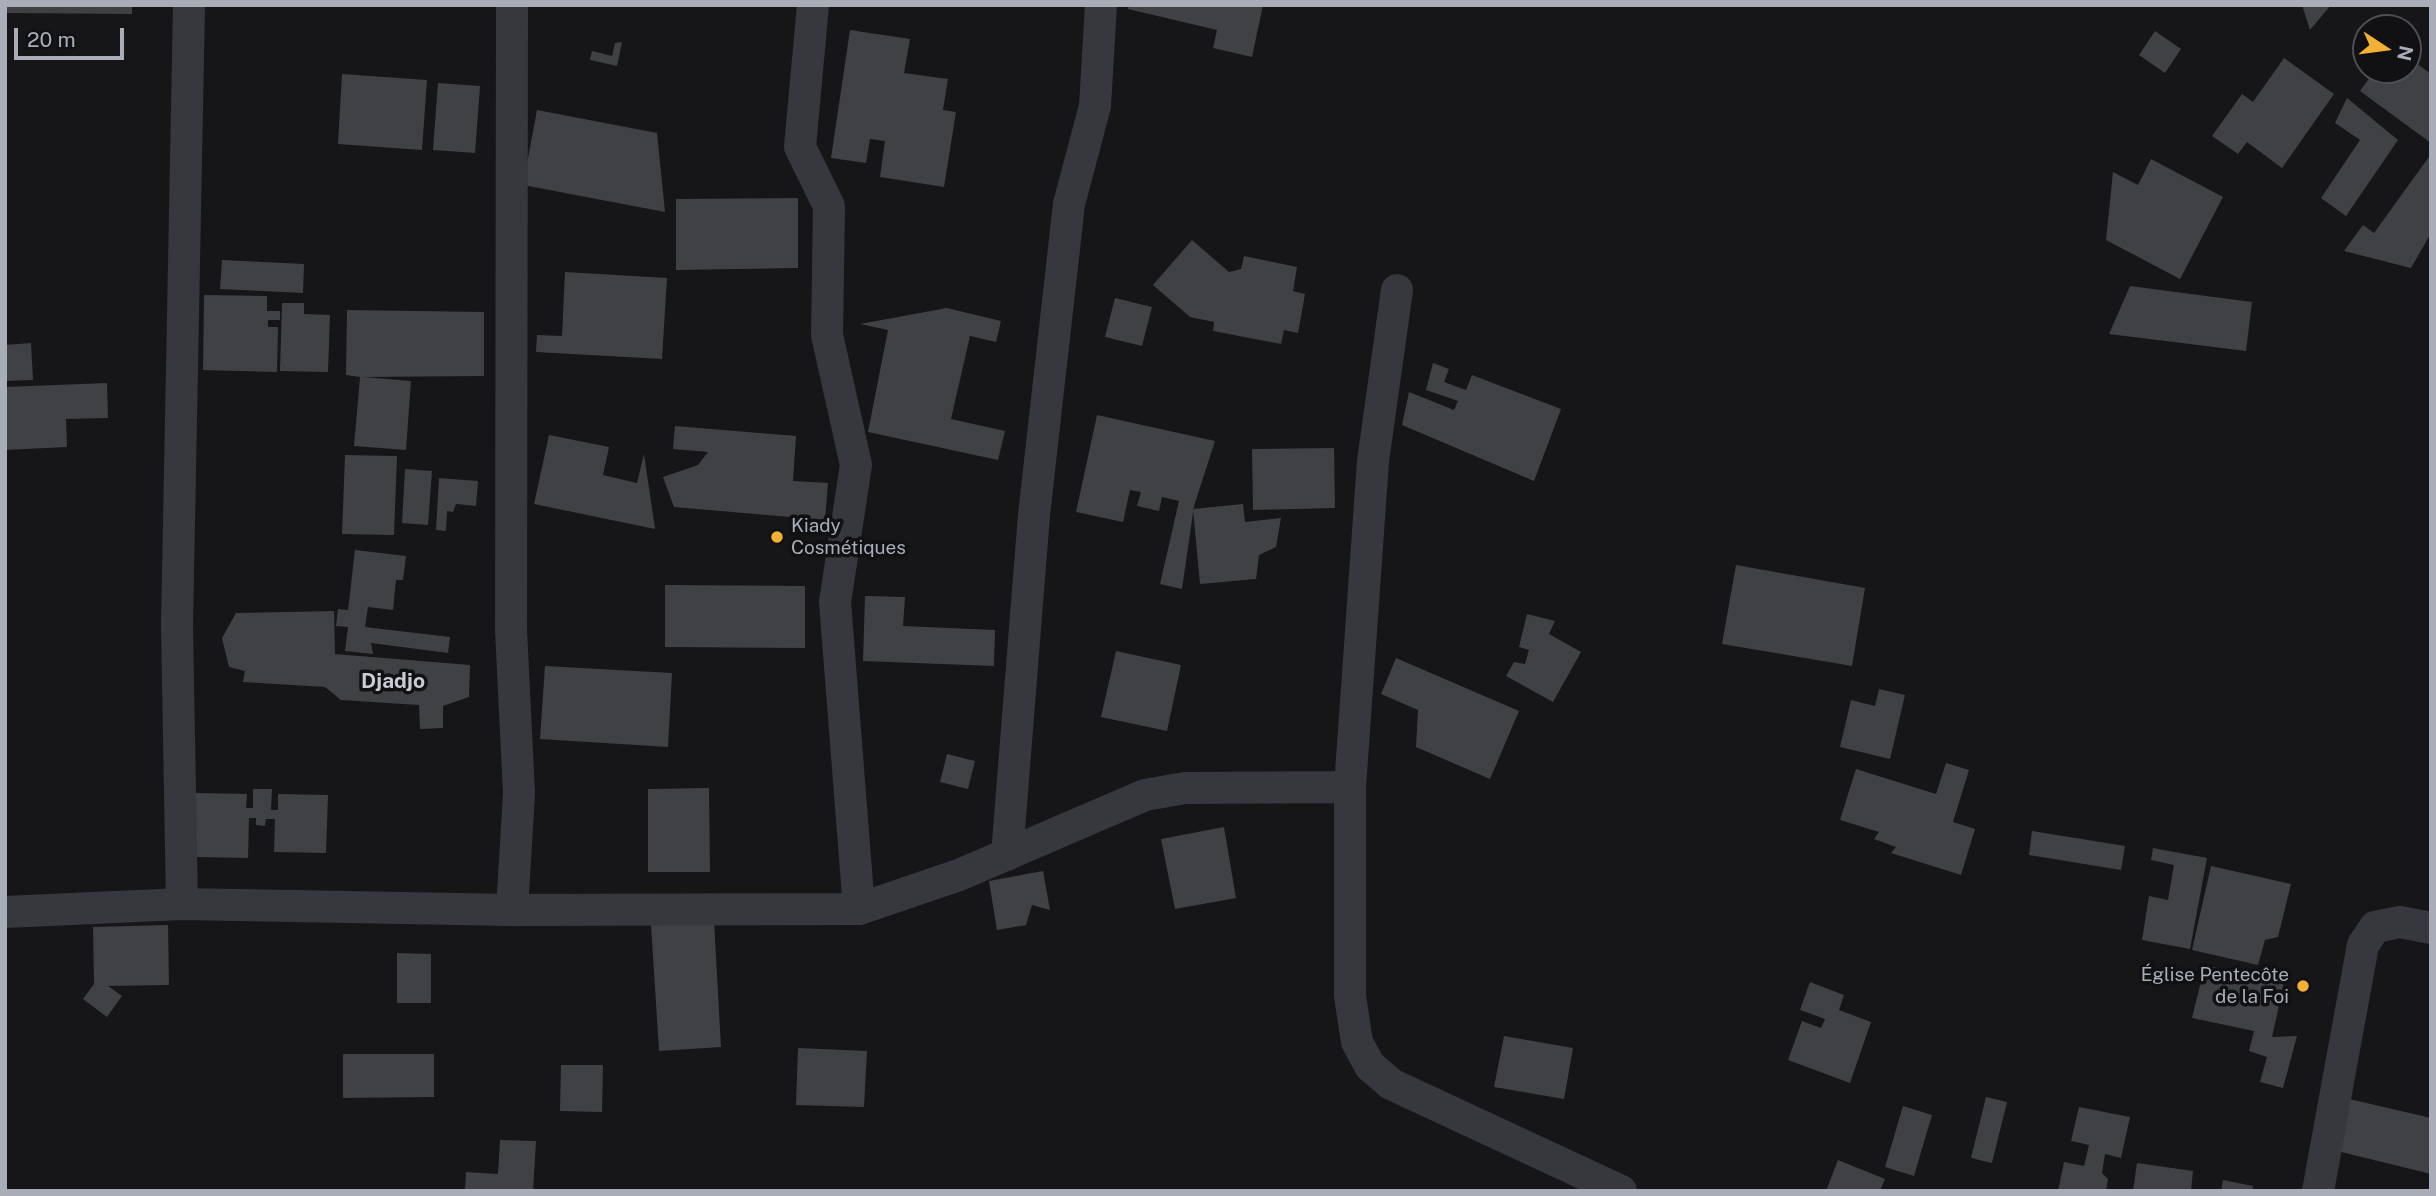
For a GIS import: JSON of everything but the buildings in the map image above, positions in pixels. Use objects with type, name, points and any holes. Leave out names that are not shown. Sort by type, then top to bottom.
[{"type":"street","points":[[182,904],[177,625],[189,5]]},
{"type":"street","points":[[512,5],[511,629],[519,794],[512,910]]},
{"type":"street","points":[[813,5],[800,147],[829,206],[827,335],[856,465],[835,603],[859,909]]},
{"type":"street","points":[[1007,855],[1034,515],[1069,204],[1095,106],[1101,5]]},
{"type":"street","points":[[1397,290],[1373,461],[1350,787],[1350,996],[1357,1042],[1370,1066],[1391,1084],[1621,1191]]},
{"type":"street","points":[[5,912],[182,904],[512,910],[859,909],[1007,855],[1145,795],[1185,788],[1350,787]]},
{"type":"street","points":[[2318,1191],[2363,945],[2375,927],[2400,922],[2431,928]]},
{"type":"place","name":"Kiady Cosmétiques","points":[[777,537]]},
{"type":"place","name":"Église Pentecôte de la Foi","points":[[2303,986]]},
{"type":"district","name":"Djadjo","points":[[393,682]]}]
